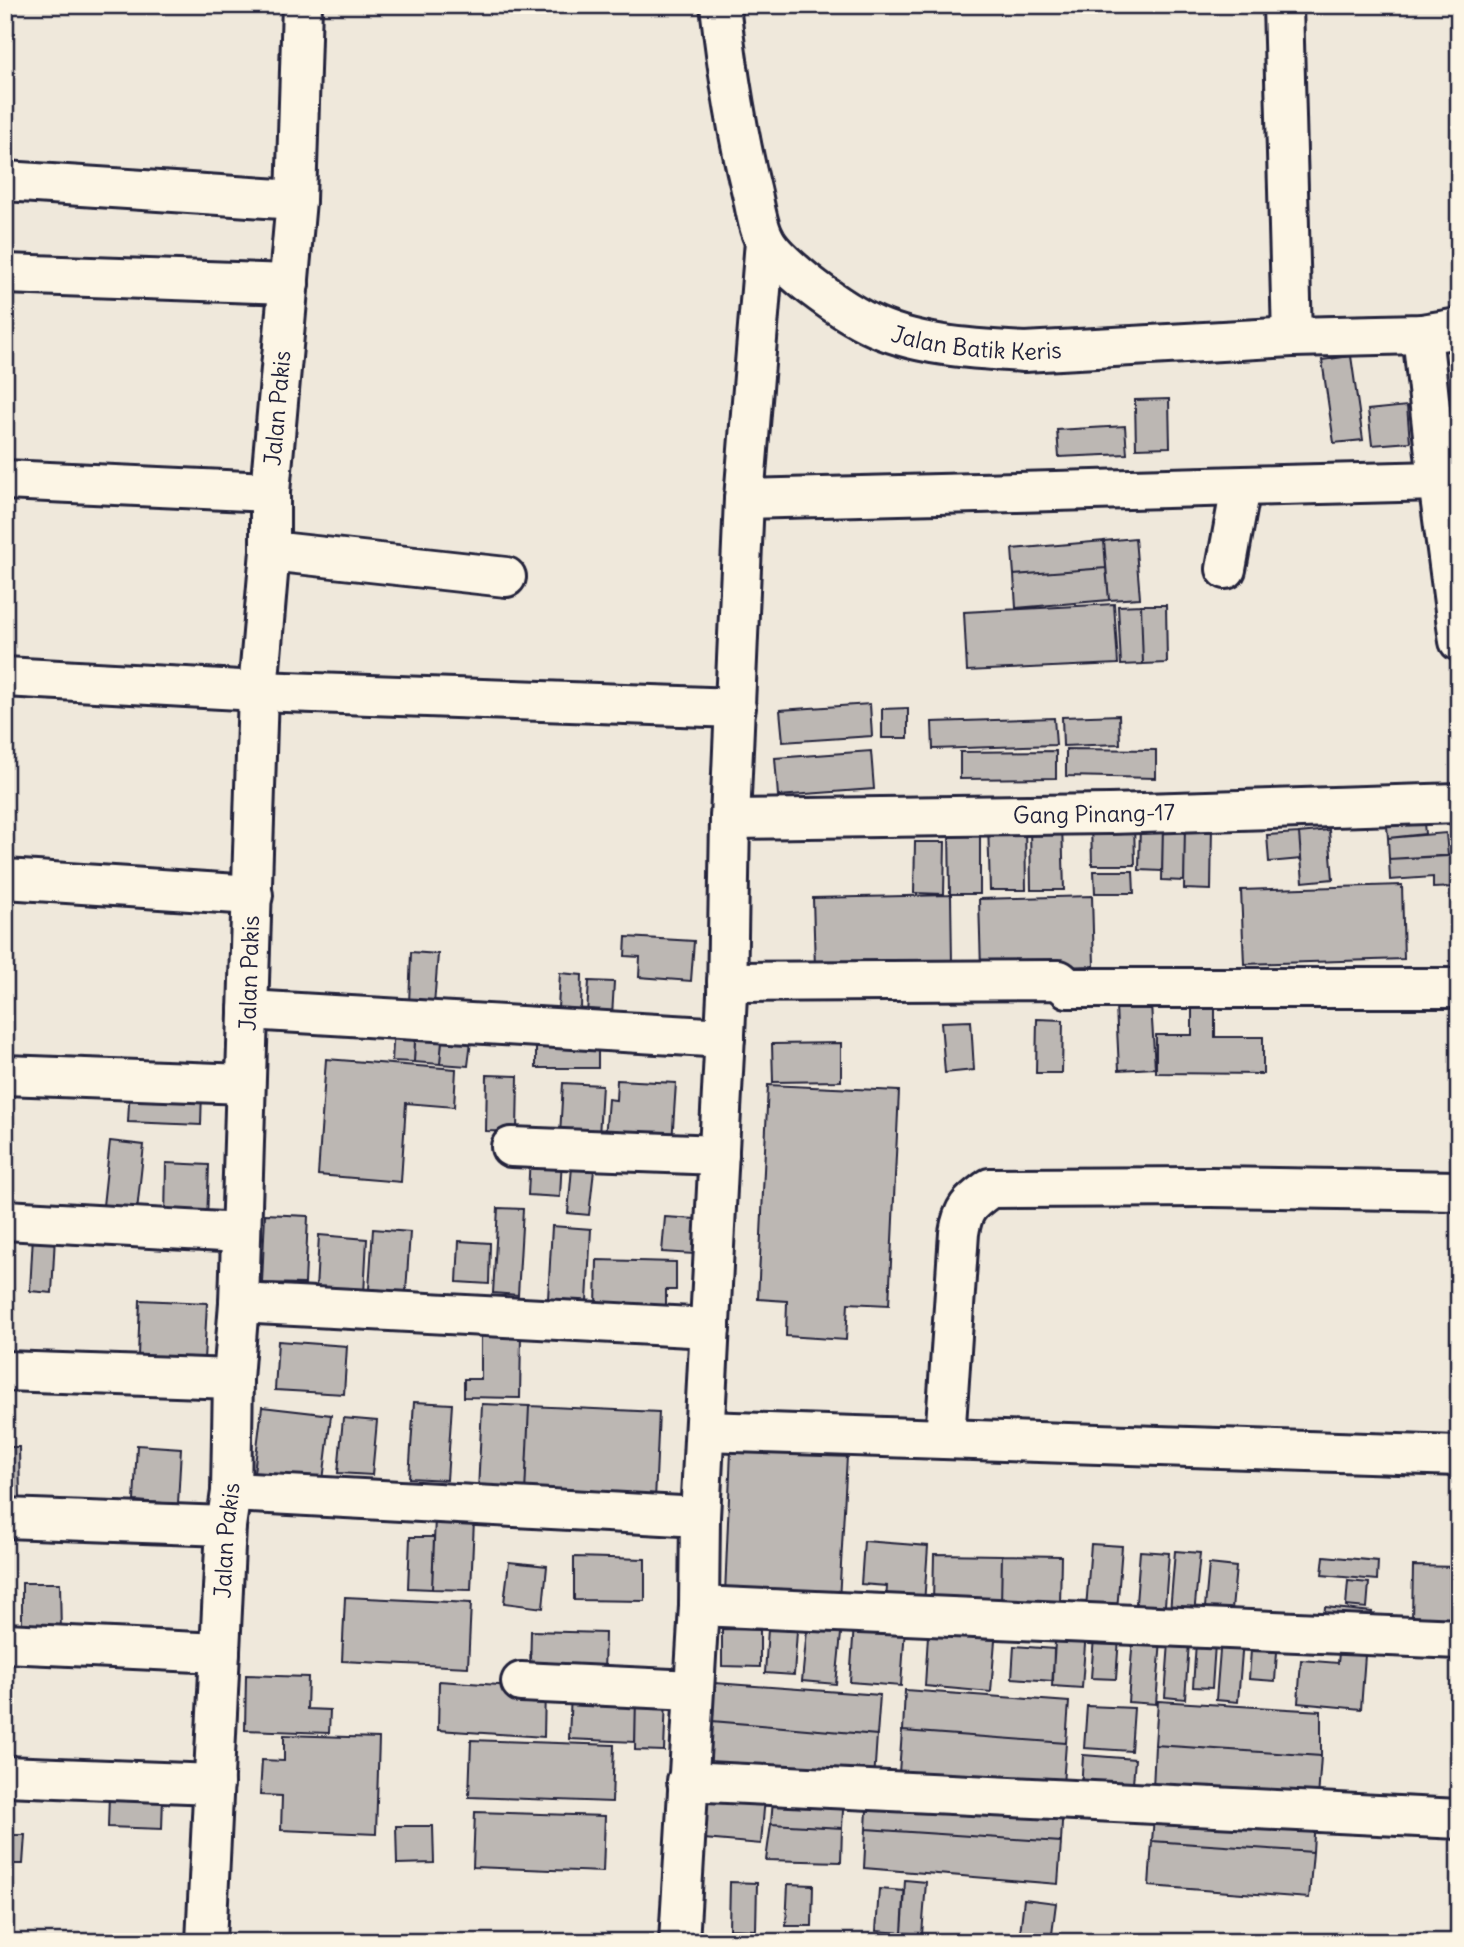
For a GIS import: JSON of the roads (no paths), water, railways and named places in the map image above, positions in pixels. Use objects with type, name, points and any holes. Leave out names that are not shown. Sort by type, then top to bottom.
[{"type":"street","name":"Jalan Pakis","points":[[206,1942],[239,1303],[258,691],[270,551],[270,492],[296,200],[302,5]]},
{"type":"street","name":"Jalan Batik Keris","points":[[720,5],[734,110],[765,241],[792,270],[834,303],[868,323],[894,334],[920,340],[986,350],[1024,352],[1292,337],[1422,334],[1459,328]]},
{"type":"street","points":[[1283,5],[1292,337]]},
{"type":"street","points":[[5,181],[296,200]]},
{"type":"street","points":[[679,1942],[699,1606],[700,1517],[725,1038],[730,819],[744,499],[765,241]]},
{"type":"street","points":[[5,274],[289,284]]},
{"type":"street","points":[[1422,334],[1459,641]]},
{"type":"street","points":[[5,480],[270,492]]},
{"type":"street","points":[[744,499],[1438,481]]},
{"type":"street","points":[[1226,569],[1241,487]]},
{"type":"street","points":[[270,551],[506,577]]},
{"type":"street","points":[[5,677],[258,691],[736,708]]},
{"type":"street","name":"Gang Pinang-17","points":[[730,819],[1110,814],[1459,803]]},
{"type":"street","points":[[5,879],[253,895]]},
{"type":"street","points":[[727,982],[1059,980],[1068,988],[1459,988]]},
{"type":"street","points":[[248,1010],[725,1038]]},
{"type":"street","points":[[5,1075],[245,1084]]},
{"type":"street","points":[[511,1147],[719,1155]]},
{"type":"street","points":[[945,1439],[958,1233],[962,1213],[972,1201],[990,1188],[1211,1187],[1459,1191]]},
{"type":"street","points":[[5,1220],[241,1233]]},
{"type":"street","points":[[239,1303],[710,1328]]},
{"type":"street","points":[[5,1371],[233,1379]]},
{"type":"street","points":[[705,1431],[1459,1456]]},
{"type":"street","points":[[5,1518],[229,1509],[700,1517]]},
{"type":"street","points":[[699,1606],[1459,1639]]},
{"type":"street","points":[[5,1643],[220,1653]]},
{"type":"street","points":[[521,1682],[693,1690]]},
{"type":"street","points":[[5,1776],[214,1784]]},
{"type":"street","points":[[687,1781],[1459,1819]]}]
